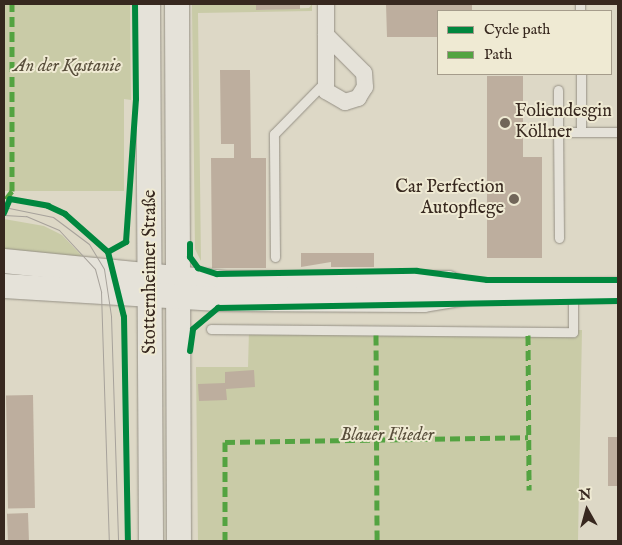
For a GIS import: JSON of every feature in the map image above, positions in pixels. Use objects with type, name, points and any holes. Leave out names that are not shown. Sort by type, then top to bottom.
[{"type":"main road","name":"Stotternheimer Straße","points":[[148,4],[152,541]]},
{"type":"main road","name":"Stotternheimer Straße","points":[[177,4],[179,541]]},
{"type":"main road","points":[[4,261],[178,288],[424,300],[472,292],[618,290]]},
{"type":"main road","points":[[4,286],[151,284]]},
{"type":"street","points":[[326,4],[324,83],[332,97],[345,102],[362,95],[366,80],[359,66],[326,35]]},
{"type":"lane","points":[[581,75],[581,132]]},
{"type":"lane","points":[[275,257],[274,134],[324,83]]},
{"type":"lane","points":[[558,90],[559,238]]},
{"type":"lane","points":[[558,132],[618,132]]},
{"type":"lane","points":[[211,329],[573,332],[573,291]]},
{"type":"green space","name":"An der Kastanie","points":[[4,4],[130,4],[131,100],[124,99],[124,191],[4,191]]},
{"type":"green space","points":[[192,4],[256,4],[257,10],[309,8],[312,4],[312,11],[198,13],[201,261],[195,249]]},
{"type":"green space","points":[[4,219],[44,226],[62,235],[86,260],[4,253]]},
{"type":"green space","name":"Blauer Flieder","points":[[249,330],[582,330],[578,541],[198,541],[196,367],[248,367]]},
{"type":"building","points":[[256,4],[300,4],[300,9],[256,10]]},
{"type":"building","points":[[386,4],[472,4],[472,10],[437,10],[437,37],[387,37]]},
{"type":"building","points":[[220,70],[250,70],[251,158],[266,158],[266,268],[212,268],[211,158],[234,158],[234,144],[221,144]]},
{"type":"building","name":"Car Perfection Autopflege","points":[[487,76],[523,76],[523,157],[542,157],[542,258],[487,258]]},
{"type":"building","points":[[301,253],[374,253],[374,267],[331,267],[331,262],[301,267]]},
{"type":"building","points":[[254,370],[255,387],[226,389],[227,400],[199,401],[198,384],[225,383],[225,372]]},
{"type":"building","points":[[6,395],[33,395],[35,508],[8,508]]},
{"type":"building","points":[[608,437],[618,437],[618,486],[608,486]]},
{"type":"building","points":[[28,513],[29,541],[8,541],[7,514]]},
{"type":"tram line","points":[[4,207],[53,217],[89,244],[104,269],[111,316],[118,541]]},
{"type":"tram line","points":[[4,215],[26,216],[59,230],[95,269],[101,292],[109,541]]},
{"type":"marked path","points":[[6,199],[12,191],[12,4]]},
{"type":"marked path","points":[[376,335],[377,541]]},
{"type":"marked path","points":[[528,335],[529,490]]},
{"type":"marked path","points":[[225,541],[225,442],[528,437]]},
{"type":"cycle path","points":[[108,252],[126,242],[136,99],[135,4]]},
{"type":"cycle path","points":[[4,213],[10,199],[48,206],[65,214],[108,252],[124,317],[128,541]]},
{"type":"cycle path","points":[[190,244],[190,257],[198,268],[217,274],[417,271],[487,280],[618,280]]},
{"type":"cycle path","points":[[190,351],[193,329],[218,308],[618,301]]},
{"type":"place","name":"Foliendesgin Köllner","points":[[505,123]]},
{"type":"place","name":"Car Perfection Autopflege","points":[[514,199]]}]
